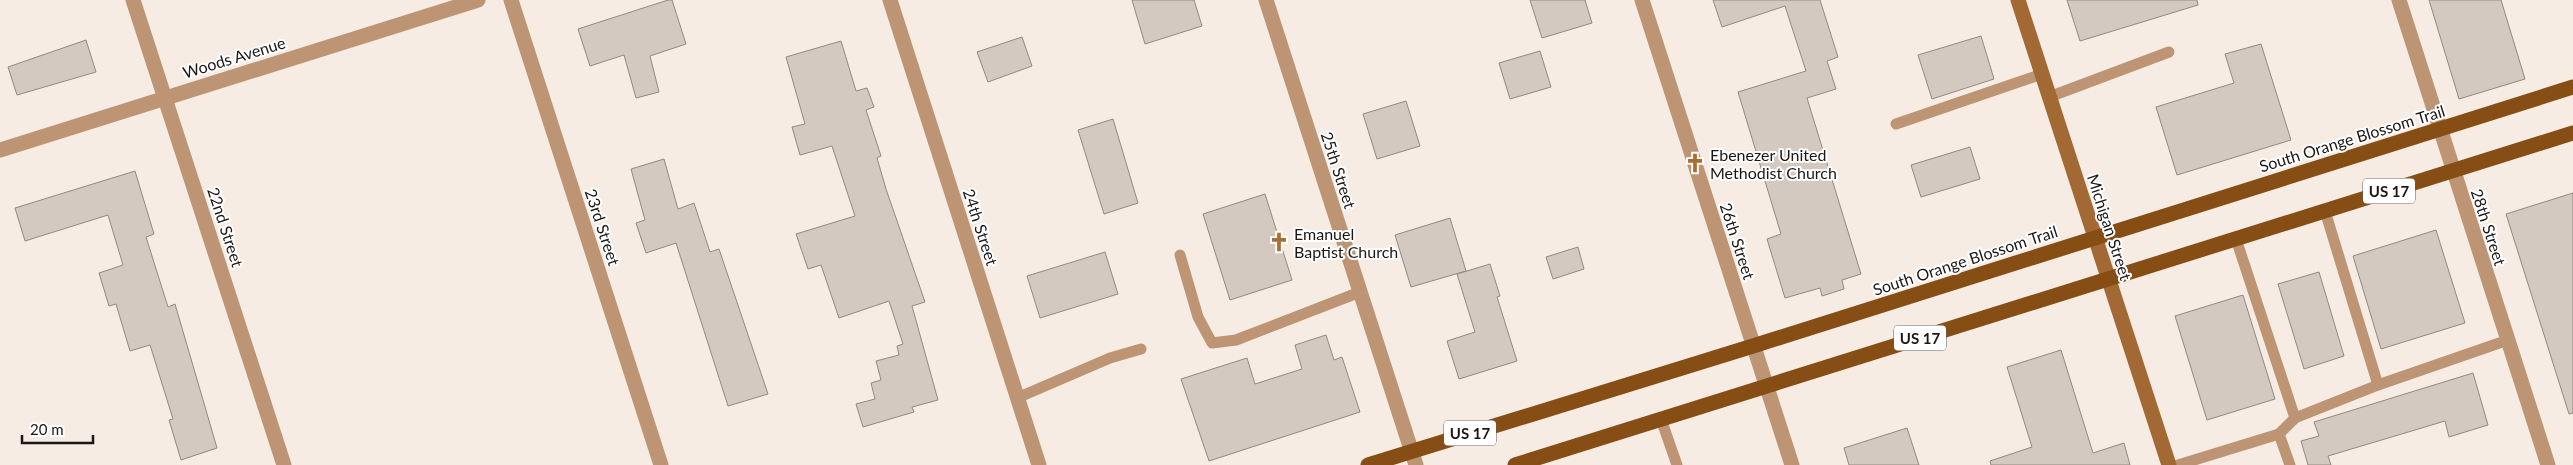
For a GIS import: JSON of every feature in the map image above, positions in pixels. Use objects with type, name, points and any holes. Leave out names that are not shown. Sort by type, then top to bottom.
[{"type":"main road","name":"Michigan Street","points":[[2018,0],[2169,465]]},
{"type":"main road","name":"South Orange Blossom Trail","points":[[1368,465],[1414,458],[1753,346],[2573,87]]},
{"type":"main road","name":"US 17","points":[[1515,465],[2573,133]]},
{"type":"street","name":"22nd Street","points":[[134,0],[284,465]]},
{"type":"street","name":"Woods Avenue","points":[[0,150],[478,0]]},
{"type":"street","name":"23rd Street","points":[[511,0],[661,465]]},
{"type":"street","name":"24th Street","points":[[890,0],[1038,465]]},
{"type":"street","name":"25th Street","points":[[1266,0],[1414,458]]},
{"type":"street","name":"26th Street","points":[[1642,0],[1792,465]]},
{"type":"street","name":"28th Street","points":[[2399,0],[2548,465]]},
{"type":"lane","points":[[2049,97],[2169,52]]},
{"type":"lane","points":[[1896,124],[2042,74]]},
{"type":"lane","points":[[2325,211],[2378,384]]},
{"type":"lane","points":[[2236,239],[2295,418]]},
{"type":"lane","points":[[1180,255],[1198,317],[1212,343],[1236,340],[1360,292]]},
{"type":"lane","points":[[2178,465],[2279,434],[2295,418],[2378,384],[2508,340]]},
{"type":"lane","points":[[1017,398],[1110,358],[1140,350]]},
{"type":"lane","points":[[1662,419],[1677,465]]},
{"type":"lane","points":[[2279,434],[2290,465]]},
{"type":"building","points":[[672,0],[686,44],[650,56],[659,92],[636,98],[624,55],[590,66],[578,29]]},
{"type":"building","points":[[1132,0],[1194,0],[1202,26],[1145,44]]},
{"type":"building","points":[[1530,0],[1585,0],[1592,23],[1542,38]]},
{"type":"building","points":[[1713,0],[1820,0],[1838,57],[1827,61],[1836,89],[1807,98],[1861,274],[1842,280],[1844,289],[1822,296],[1820,288],[1785,298],[1767,239],[1781,234],[1738,92],[1806,71],[1785,6],[1722,27]]},
{"type":"building","points":[[2067,0],[2197,0],[2198,5],[2080,41]]},
{"type":"building","points":[[2429,0],[2501,0],[2525,79],[2459,99]]},
{"type":"building","points":[[1981,36],[1994,79],[1932,99],[1918,55]]},
{"type":"building","points":[[1022,37],[1032,66],[988,82],[977,52]]},
{"type":"building","points":[[86,40],[96,72],[17,95],[8,67]]},
{"type":"building","points":[[841,41],[856,91],[867,88],[874,107],[866,110],[881,156],[877,158],[886,189],[925,302],[912,306],[938,400],[912,407],[914,412],[863,427],[856,404],[875,399],[871,383],[881,380],[876,361],[899,355],[897,346],[903,344],[889,301],[839,318],[821,265],[808,269],[796,234],[855,216],[832,146],[800,155],[792,127],[805,124],[786,57]]},
{"type":"building","points":[[2261,44],[2291,140],[2177,175],[2156,107],[2234,83],[2225,54]]},
{"type":"building","points":[[1540,51],[1551,87],[1510,99],[1499,63]]},
{"type":"building","points":[[1406,101],[1420,146],[1377,159],[1363,114]]},
{"type":"building","points":[[1113,119],[1138,203],[1104,214],[1078,130]]},
{"type":"building","points":[[1970,147],[1980,179],[1921,197],[1911,165]]},
{"type":"building","points":[[664,159],[678,209],[694,203],[710,252],[719,249],[768,394],[728,406],[676,243],[646,253],[636,223],[645,220],[631,169]]},
{"type":"building","points":[[135,171],[154,234],[146,237],[168,307],[175,304],[217,448],[181,460],[169,420],[173,419],[150,345],[130,351],[116,304],[109,306],[99,273],[123,265],[108,215],[25,241],[15,208]]},
{"type":"building","points":[[2573,193],[2573,413],[2569,414],[2506,214]]},
{"type":"building","points":[[1265,194],[1292,280],[1230,300],[1203,214]]},
{"type":"building","points":[[1450,218],[1466,271],[1411,287],[1395,235]]},
{"type":"building","points":[[2436,230],[2465,323],[2381,349],[2353,256]]},
{"type":"building","points":[[1578,247],[1584,269],[1553,279],[1546,257]]},
{"type":"building","points":[[1105,252],[1118,294],[1040,318],[1027,276]]},
{"type":"building","points":[[1490,264],[1500,296],[1497,297],[1517,361],[1459,379],[1447,341],[1475,332],[1457,274]]},
{"type":"building","points":[[2319,272],[2344,356],[2304,369],[2278,284]]},
{"type":"building","points":[[2243,295],[2275,399],[2207,420],[2175,316]]},
{"type":"building","points":[[1326,335],[1334,360],[1342,357],[1360,412],[1209,461],[1181,379],[1247,358],[1255,384],[1302,369],[1295,345]]},
{"type":"building","points":[[2061,350],[2093,453],[2124,443],[2130,465],[1991,465],[1990,461],[2032,447],[2007,367]]},
{"type":"building","points":[[2473,373],[2488,425],[2449,437],[2445,421],[2328,456],[2331,465],[2308,465],[2301,441],[2319,436],[2314,422]]},
{"type":"building","points":[[1907,428],[1919,465],[1849,465],[1844,448]]},
{"type":"place","name":"Ebenezer United Methodist Church","points":[[1695,163]]},
{"type":"place","name":"Emanuel Baptist Church","points":[[1279,242]]}]
